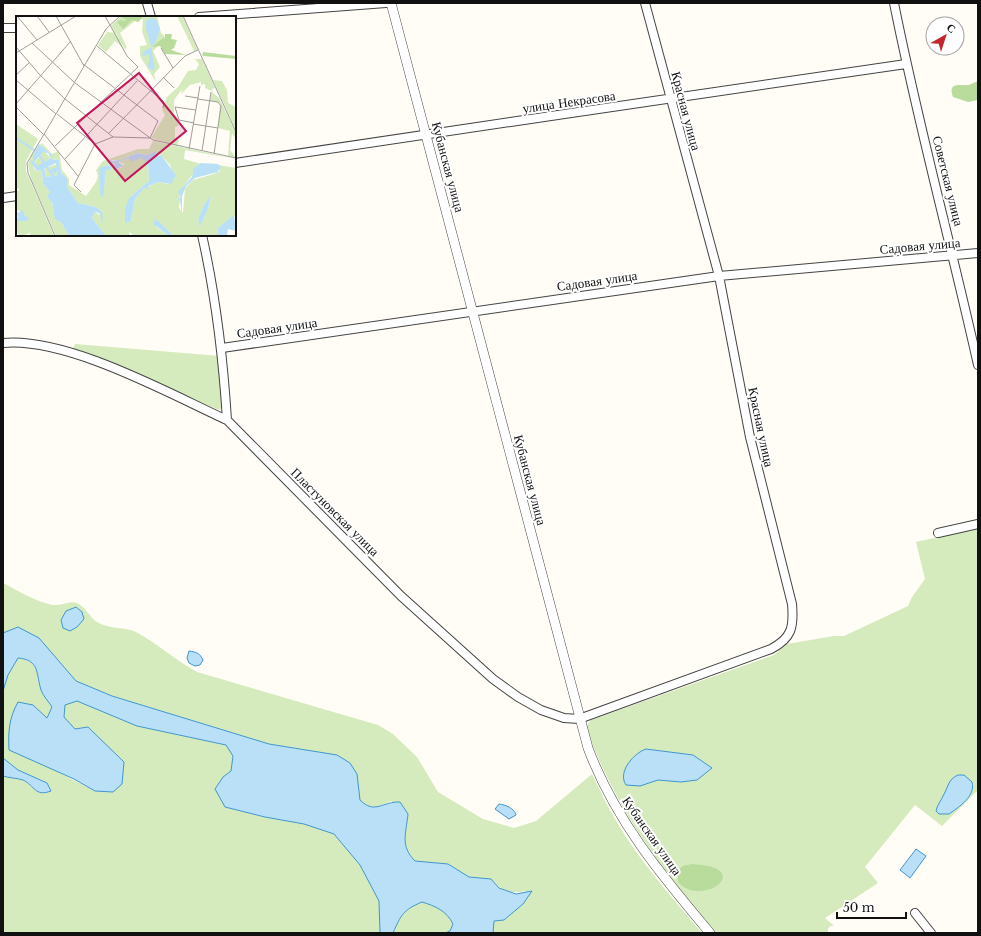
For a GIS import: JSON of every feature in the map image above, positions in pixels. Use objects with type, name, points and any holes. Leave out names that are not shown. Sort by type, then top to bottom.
[{"type":"street","points":[[147,3],[151,16]]},
{"type":"street","points":[[212,16],[386,3]]},
{"type":"street","name":"Кубанская улица","points":[[391,3],[579,719],[594,764],[622,819],[661,875],[710,933]]},
{"type":"street","name":"Красная улица","points":[[579,719],[771,650],[784,640],[791,630],[792,604],[750,437],[719,276],[670,100],[645,3]]},
{"type":"street","name":"Советская улица","points":[[894,3],[906,64],[954,255],[978,364]]},
{"type":"street","points":[[3,28],[16,28]]},
{"type":"street","name":"улица Некрасова","points":[[236,163],[426,133],[670,100],[906,64]]},
{"type":"street","points":[[3,198],[16,196]]},
{"type":"street","points":[[3,343],[21,342],[69,352],[120,371],[227,420],[222,348],[212,283],[202,236]]},
{"type":"street","name":"Садовая улица","points":[[222,348],[719,276],[978,253]]},
{"type":"street","name":"Пластуновская улица","points":[[227,420],[401,596],[494,679],[518,697],[541,710],[564,718],[579,719]]},
{"type":"street","points":[[938,533],[978,524]]},
{"type":"street","points":[[915,912],[931,933]]},
{"type":"green space","points":[[978,81],[978,100],[968,102],[953,97],[953,86],[969,85]]},
{"type":"green space","points":[[75,344],[220,356],[223,407],[219,410],[73,349]]},
{"type":"green space","points":[[978,528],[978,790],[942,826],[915,805],[865,867],[878,883],[825,918],[834,926],[830,926],[828,933],[716,933],[658,861],[625,811],[598,757],[586,727],[591,720],[774,655],[787,644],[834,636],[844,636],[908,606],[912,597],[925,579],[916,542]],"holes":[[[646,749],[693,755],[712,768],[699,776],[686,780],[658,780]]]},
{"type":"green space","points":[[3,583],[47,604],[56,605],[71,602],[77,603],[83,607],[97,622],[107,626],[128,629],[138,633],[197,672],[378,725],[393,734],[417,757],[438,792],[483,819],[514,828],[536,821],[592,774],[607,806],[630,843],[677,904],[702,933],[493,933],[494,921],[504,920],[523,904],[525,891],[506,891],[491,879],[469,877],[448,864],[415,861],[407,850],[405,839],[408,814],[391,801],[382,805],[371,807],[360,800],[357,774],[350,763],[337,755],[269,744],[112,696],[76,681],[57,660],[18,627],[3,633]]},
{"type":"green space","points":[[18,658],[34,665],[42,692],[52,707],[47,718],[33,705],[42,764],[95,791],[124,763],[106,747],[75,730],[64,717],[65,705],[77,700],[132,721],[169,732],[226,745],[233,756],[231,771],[223,777],[225,807],[265,817],[304,824],[334,834],[360,865],[379,901],[380,933],[3,933],[3,776],[23,780],[37,791],[47,783],[18,770],[3,758],[3,691],[8,675]]},
{"type":"green space","points":[[692,864],[717,869],[722,874],[722,879],[719,884],[704,891],[695,891],[686,888],[678,882],[678,870],[683,866]]},
{"type":"green space","points":[[422,902],[436,907],[444,912],[453,924],[450,931],[445,933],[393,933],[403,914]]},
{"type":"water","points":[[76,607],[82,612],[84,619],[77,627],[70,631],[63,628],[61,620],[66,611]]},
{"type":"water","points":[[18,627],[39,638],[76,681],[112,696],[269,744],[337,755],[350,763],[357,774],[360,800],[365,804],[375,807],[400,802],[408,814],[405,834],[407,850],[415,861],[448,864],[469,877],[491,879],[499,888],[516,894],[532,891],[523,904],[504,920],[494,921],[493,933],[445,933],[450,931],[453,924],[450,919],[444,912],[422,902],[403,914],[393,933],[380,933],[379,901],[360,865],[334,834],[304,824],[265,817],[225,807],[215,789],[223,777],[231,771],[233,756],[226,745],[137,726],[77,701],[65,705],[64,717],[75,729],[88,727],[124,762],[122,784],[113,792],[95,791],[74,779],[9,750],[10,725],[18,702],[33,705],[47,718],[52,707],[42,692],[34,665],[25,659],[18,658],[8,675],[3,691],[3,633]]},
{"type":"water","points":[[189,651],[196,652],[201,656],[203,660],[200,665],[195,666],[189,663],[187,658]]},
{"type":"water","points":[[646,749],[693,755],[712,768],[697,780],[681,782],[658,780],[640,786],[626,785],[624,780],[625,769],[637,754]]},
{"type":"water","points":[[3,758],[18,770],[47,783],[51,791],[42,793],[38,792],[23,780],[3,776]]},
{"type":"water","points":[[958,775],[964,775],[972,782],[972,792],[966,801],[949,814],[939,814],[936,811],[938,805],[950,781]]},
{"type":"water","points":[[499,804],[509,807],[516,815],[509,819],[495,809]]},
{"type":"water","points":[[916,849],[926,856],[910,878],[900,870]]}]
